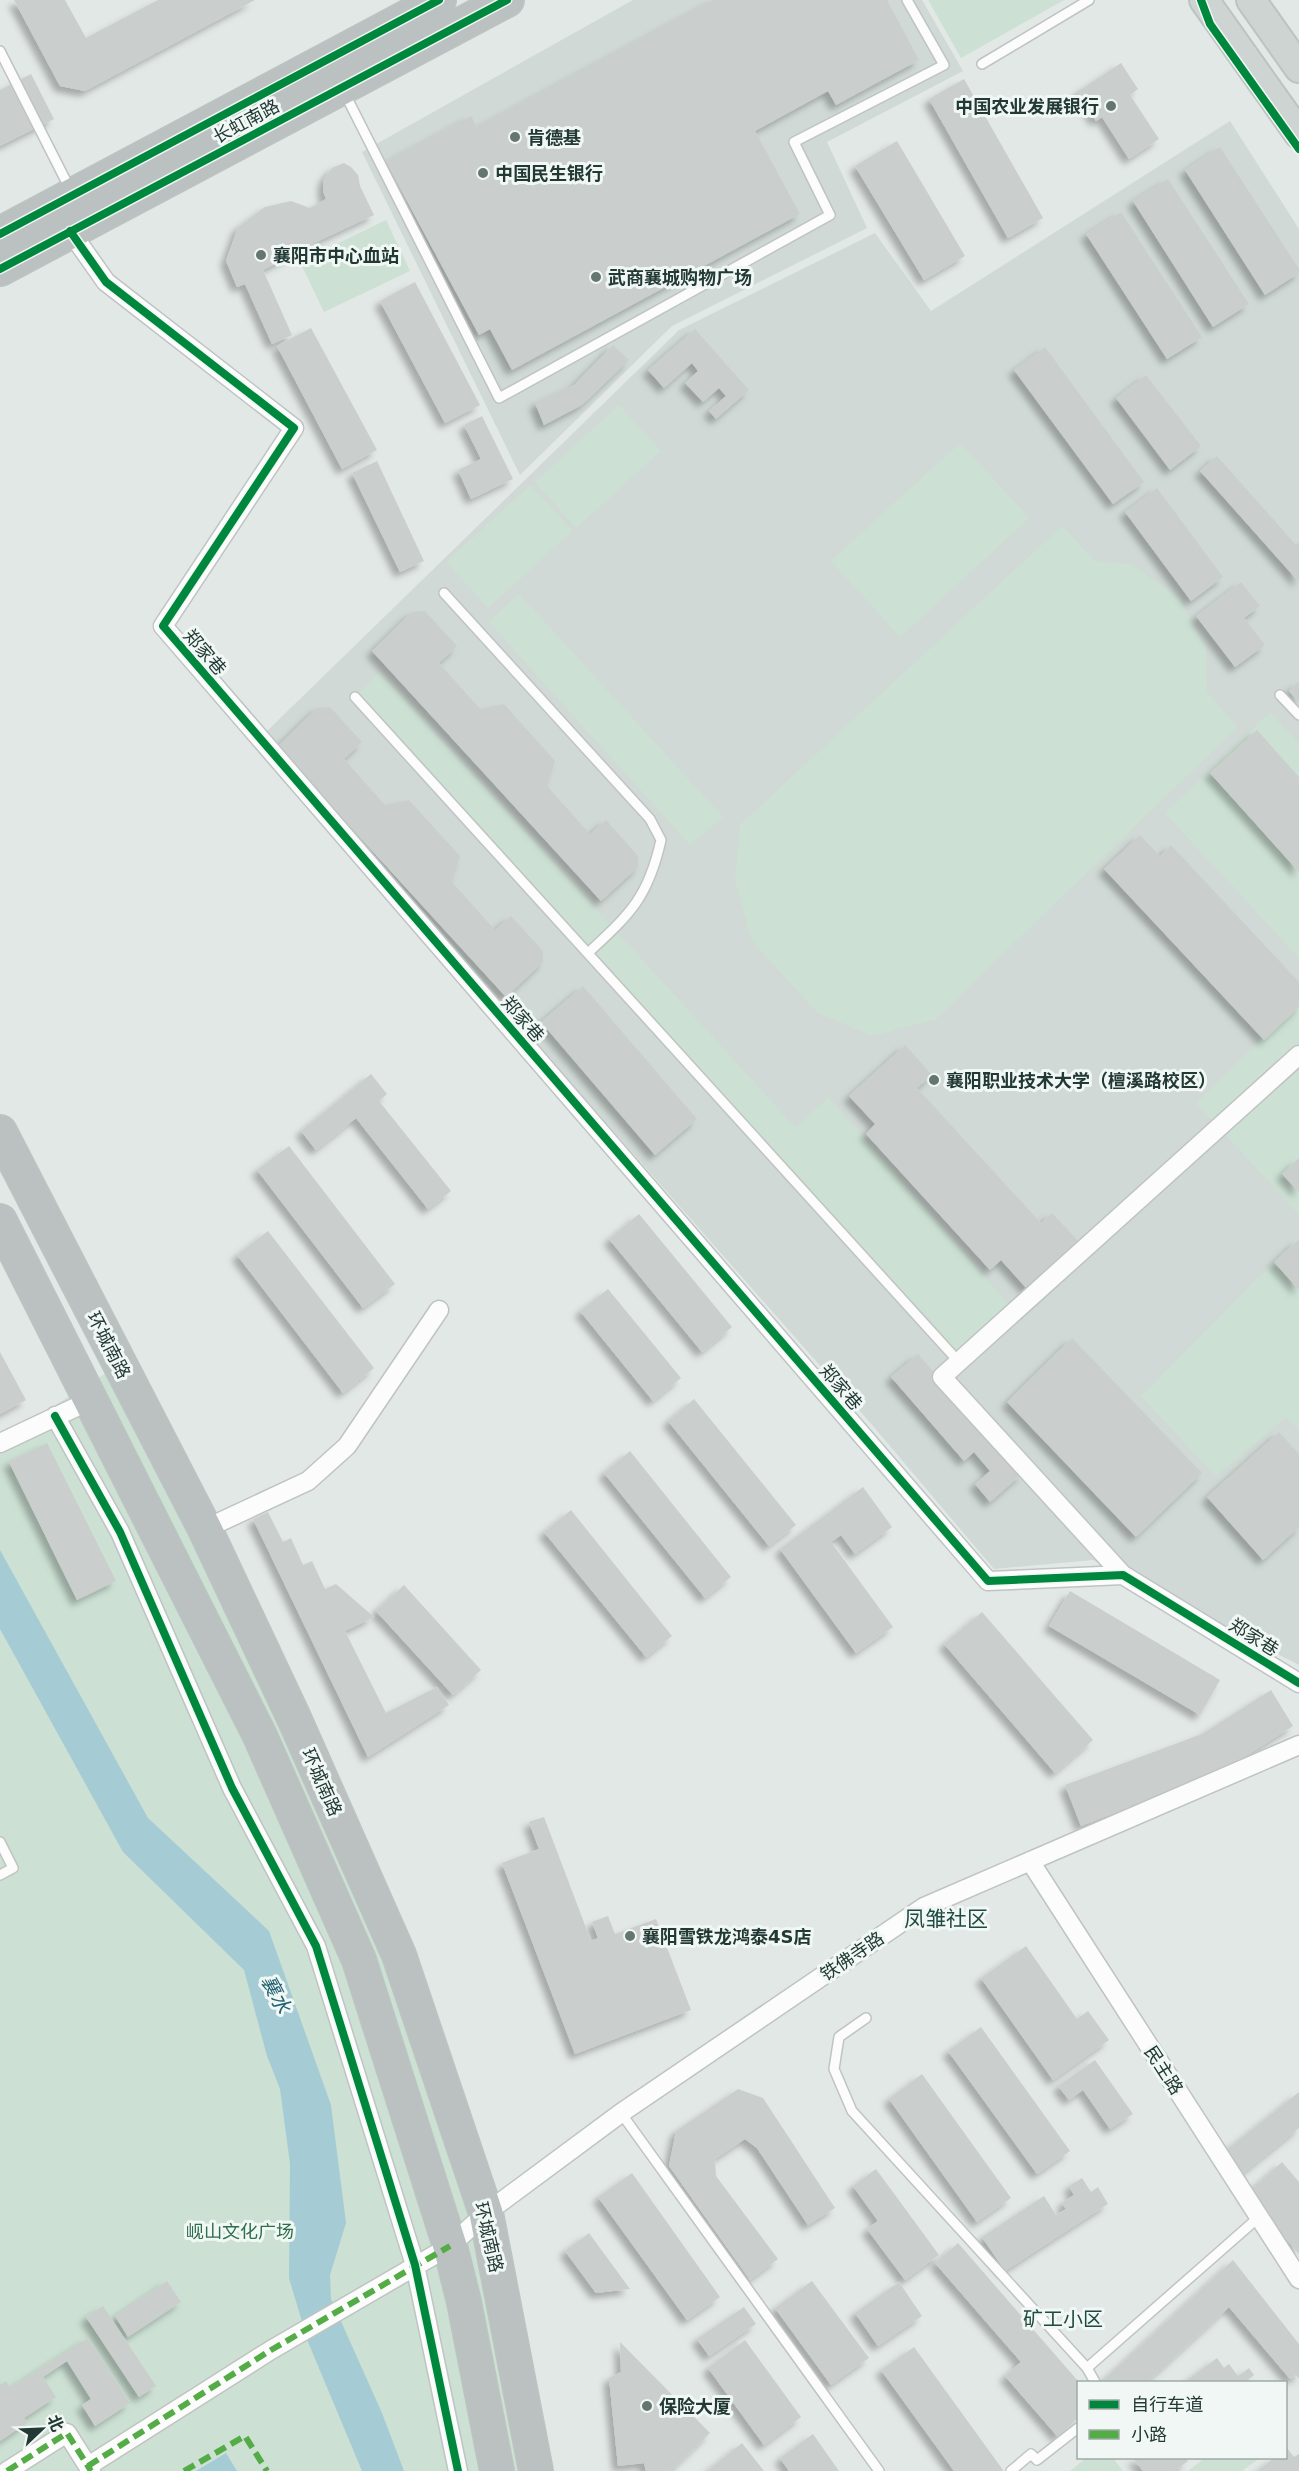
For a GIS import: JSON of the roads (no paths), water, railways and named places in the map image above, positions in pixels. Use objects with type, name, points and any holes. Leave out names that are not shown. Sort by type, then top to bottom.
[{"type":"highway","name":"长虹南路","points":[[0,234],[439,0]]},
{"type":"highway","name":"长虹南路","points":[[0,269],[507,0]]},
{"type":"highway","name":"环城南路","points":[[0,1132],[205,1530],[294,1718],[399,1955],[486,2213],[536,2471]]},
{"type":"highway","points":[[0,1221],[260,1736],[359,1960],[450,2246],[464,2302],[497,2471]]},
{"type":"main road","points":[[1204,0],[1299,134]]},
{"type":"main road","points":[[1251,0],[1299,68]]},
{"type":"street","name":"郑家巷","points":[[70,231],[106,282],[294,428],[163,626],[988,1581],[1123,1575],[1299,1683]]},
{"type":"street","points":[[1123,1575],[942,1377],[1299,1054]]},
{"type":"street","points":[[205,1530],[308,1481],[347,1446],[439,1310]]},
{"type":"street","points":[[0,1443],[91,1400]]},
{"type":"street","points":[[56,1416],[120,1532],[232,1788],[316,1946],[416,2265],[458,2471]]},
{"type":"street","name":"铁佛寺路","points":[[90,2468],[271,2350],[450,2246],[486,2213],[621,2113],[924,1907],[1299,1745]]},
{"type":"street","name":"民主路","points":[[1030,1861],[1299,2279]]},
{"type":"street","points":[[7,2471],[67,2433],[90,2468]]},
{"type":"lane","points":[[341,87],[499,398],[830,215],[794,142],[944,65],[907,0]]},
{"type":"lane","points":[[982,63],[1089,0]]},
{"type":"lane","points":[[0,51],[73,195]]},
{"type":"lane","points":[[444,593],[650,819],[661,840],[655,867],[635,907],[588,953]]},
{"type":"lane","points":[[1280,695],[1299,715]]},
{"type":"lane","points":[[355,697],[959,1362]]},
{"type":"lane","points":[[0,1842],[13,1868],[0,1875]]},
{"type":"lane","points":[[866,2018],[838,2037],[834,2069],[852,2111],[1087,2367],[1094,2381]]},
{"type":"lane","points":[[621,2113],[879,2471]]},
{"type":"lane","points":[[1087,2367],[1259,2217]]},
{"type":"lane","points":[[1011,2471],[1031,2454],[1037,2460],[1077,2429]]},
{"type":"water","name":"襄水","points":[[0,1550],[148,1818],[269,1931],[331,2105],[346,2223],[330,2275],[331,2299],[382,2413],[404,2471],[362,2471],[308,2342],[289,2278],[290,2164],[280,2089],[267,2056],[244,1970],[123,1852],[0,1629]]},
{"type":"water","points":[[226,2453],[237,2471],[196,2471]]},
{"type":"place","name":"中国农业发展银行","points":[[1111,106]]},
{"type":"place","name":"肯德基","points":[[515,137]]},
{"type":"place","name":"中国民生银行","points":[[483,173]]},
{"type":"place","name":"襄阳市中心血站","points":[[261,255]]},
{"type":"place","name":"武商襄城购物广场","points":[[596,277]]},
{"type":"place","name":"襄阳职业技术大学（檀溪路校区）","points":[[934,1080]]},
{"type":"place","name":"襄阳雪铁龙鸿泰4S店","points":[[630,1936]]},
{"type":"place","name":"保险大厦","points":[[647,2406]]},
{"type":"district","name":"凤雏社区","points":[[946,1919]]},
{"type":"district","name":"矿工小区","points":[[1063,2319]]},
{"type":"park label","name":"岘山文化广场","points":[[240,2231]]}]
